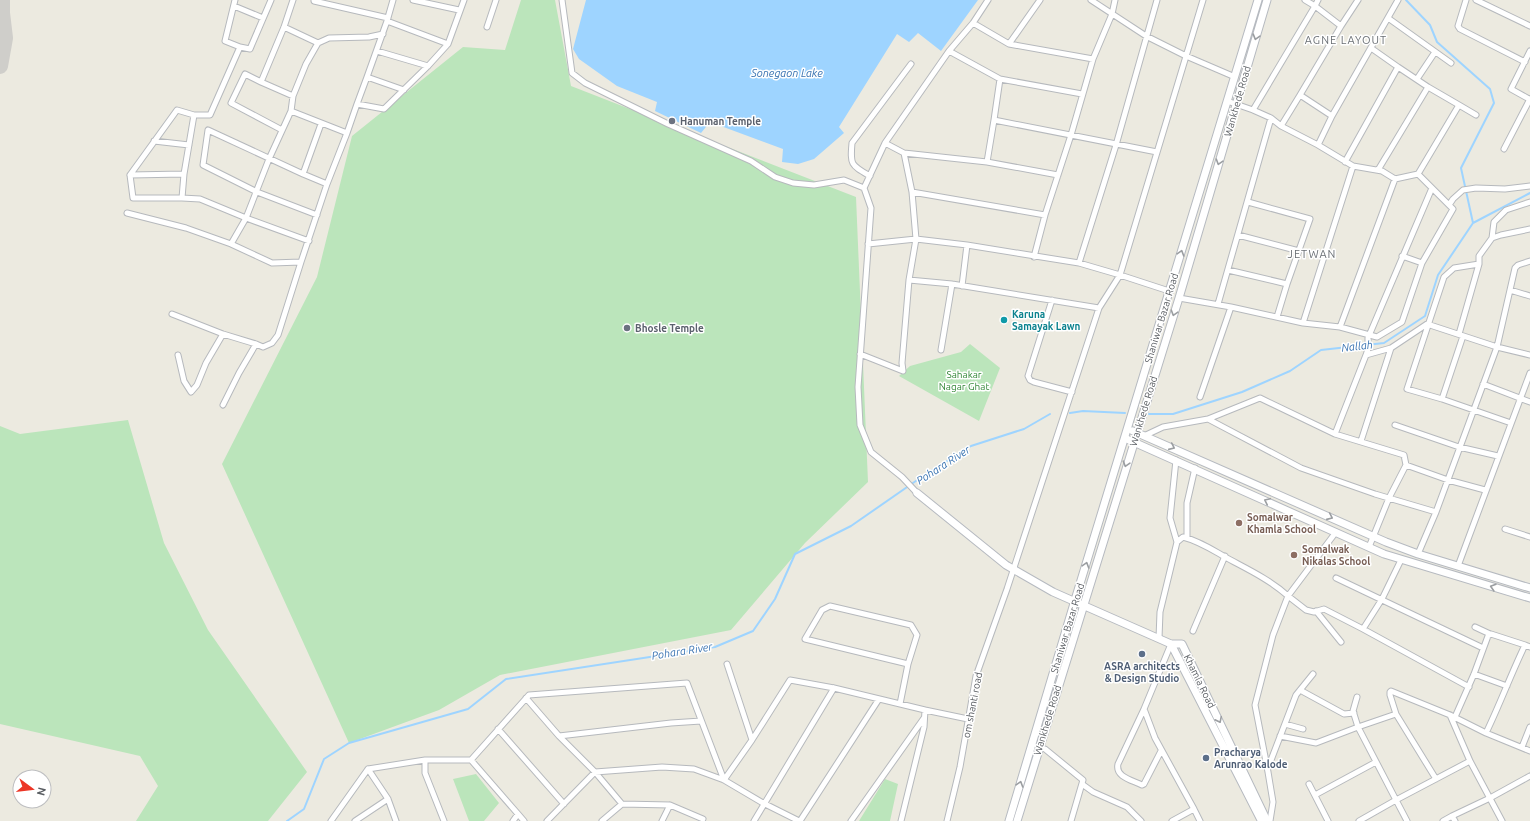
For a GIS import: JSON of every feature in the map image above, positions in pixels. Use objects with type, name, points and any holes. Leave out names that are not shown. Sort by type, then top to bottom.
[{"type":"main road","name":"Shaniwar Bazar Road","points":[[1009,821],[1258,0]]},
{"type":"main road","name":"Wankhede Road","points":[[1017,821],[1178,298],[1267,0]]},
{"type":"main road","points":[[1127,429],[1146,435],[1418,554],[1530,588]]},
{"type":"main road","points":[[1124,438],[1134,441],[1401,560],[1530,598]]},
{"type":"main road","points":[[917,493],[1006,565],[1053,592],[1075,600],[1171,644]]},
{"type":"main road","name":"Khamla Road","points":[[1262,821],[1171,644],[1182,644],[1268,821]]},
{"type":"street","points":[[235,0],[225,41],[250,49],[271,0]]},
{"type":"street","points":[[261,82],[284,27],[293,0]]},
{"type":"street","points":[[314,0],[388,20],[448,44]]},
{"type":"street","points":[[172,314],[223,334],[263,347],[272,343],[278,335],[327,184],[377,51],[388,20],[393,0]]},
{"type":"street","points":[[413,0],[459,10]]},
{"type":"street","points":[[357,104],[384,109],[404,90],[448,44],[459,10],[464,0]]},
{"type":"street","points":[[487,27],[496,0]]},
{"type":"street","points":[[562,0],[572,73],[585,83],[668,124],[751,161],[775,177],[793,183],[814,185],[844,180],[864,188]]},
{"type":"street","points":[[917,493],[902,477],[871,452],[860,425],[858,387],[871,208],[864,188],[885,143],[949,52],[973,23],[988,0]]},
{"type":"street","points":[[1009,44],[1040,0]]},
{"type":"street","points":[[1091,0],[1146,36],[1186,56],[1235,77]]},
{"type":"street","points":[[1034,257],[1045,215],[1071,135],[1093,59],[1112,14],[1115,0]]},
{"type":"street","points":[[1079,263],[1116,145],[1157,0]]},
{"type":"street","name":"om shanti road","points":[[947,821],[960,767],[976,676],[1014,569],[1099,308],[1120,275],[1203,0]]},
{"type":"street","points":[[1305,0],[1341,26]]},
{"type":"street","points":[[1253,110],[1318,0]]},
{"type":"street","points":[[1280,126],[1358,0]]},
{"type":"street","points":[[1318,145],[1332,116],[1398,0]]},
{"type":"street","points":[[1466,0],[1459,27],[1525,62]]},
{"type":"street","points":[[1476,0],[1530,26]]},
{"type":"street","points":[[234,6],[263,18]]},
{"type":"street","points":[[1388,18],[1451,62]]},
{"type":"street","points":[[973,23],[1009,44],[1093,59]]},
{"type":"street","points":[[284,27],[318,43]]},
{"type":"street","points":[[231,244],[246,218],[269,159],[291,111],[293,96],[306,64],[318,43],[329,38],[369,37],[382,34]]},
{"type":"street","points":[[240,47],[210,115],[194,115],[177,110],[154,141],[130,175],[133,198],[200,199],[309,241]]},
{"type":"street","points":[[1371,48],[1428,87],[1476,115]]},
{"type":"street","points":[[377,51],[428,66]]},
{"type":"street","points":[[1504,149],[1530,99],[1511,89],[1530,51]]},
{"type":"street","points":[[949,52],[1000,79],[1082,94]]},
{"type":"street","points":[[1417,79],[1435,52]]},
{"type":"street","points":[[870,176],[855,167],[851,158],[852,143],[910,64]]},
{"type":"street","points":[[1346,162],[1398,67]]},
{"type":"street","points":[[282,130],[230,103],[245,74],[293,96]]},
{"type":"street","points":[[367,77],[404,90]]},
{"type":"street","points":[[987,162],[1000,79]]},
{"type":"street","points":[[1378,170],[1428,87]]},
{"type":"street","points":[[1300,95],[1332,116]]},
{"type":"street","points":[[1227,101],[1271,118],[1280,126],[1318,145],[1353,166],[1382,170],[1395,179],[1418,174],[1459,105]]},
{"type":"street","points":[[291,111],[347,134]]},
{"type":"street","points":[[182,198],[184,174],[194,115]]},
{"type":"street","points":[[1218,304],[1271,118]]},
{"type":"street","points":[[994,120],[1157,152]]},
{"type":"street","points":[[303,174],[321,124]]},
{"type":"street","points":[[317,216],[257,192],[203,165],[208,130],[269,159],[327,184]]},
{"type":"street","points":[[154,141],[189,145]]},
{"type":"street","points":[[885,143],[904,153],[987,162],[1058,175]]},
{"type":"street","points":[[860,354],[903,371],[902,363],[909,280],[916,239],[912,192],[904,153]]},
{"type":"street","points":[[1302,322],[1353,166]]},
{"type":"street","points":[[130,175],[184,174]]},
{"type":"street","points":[[1178,298],[1218,304],[1302,322],[1340,327],[1377,337],[1402,322],[1422,263],[1453,209],[1418,174]]},
{"type":"street","points":[[1340,327],[1395,179]]},
{"type":"street","points":[[1449,205],[1463,190],[1476,188],[1505,189],[1530,186]]},
{"type":"street","points":[[1335,434],[1366,355],[1369,336],[1432,188]]},
{"type":"street","points":[[912,192],[1045,215]]},
{"type":"street","points":[[1248,202],[1310,219],[1277,317]]},
{"type":"street","points":[[1442,399],[1461,335],[1479,264],[1479,256],[1492,238],[1494,222],[1506,210],[1530,202]]},
{"type":"street","points":[[127,213],[186,228],[231,244],[272,263],[301,262]]},
{"type":"street","points":[[1492,238],[1530,229]]},
{"type":"street","points":[[1238,235],[1299,251]]},
{"type":"street","points":[[868,244],[916,239],[967,245],[1034,257],[1079,263],[1170,290]]},
{"type":"street","points":[[962,286],[967,245]]},
{"type":"street","points":[[1402,256],[1422,263]]},
{"type":"street","points":[[1418,554],[1436,512],[1497,347],[1515,268],[1518,265],[1530,261]]},
{"type":"street","points":[[1479,264],[1454,268],[1444,277],[1427,324],[1407,388],[1511,423]]},
{"type":"street","points":[[1228,270],[1287,284]]},
{"type":"street","points":[[909,280],[952,284],[1099,308]]},
{"type":"street","points":[[941,350],[952,284]]},
{"type":"street","points":[[1510,290],[1530,296]]},
{"type":"street","points":[[1052,300],[1028,376],[1030,380],[1034,382],[1072,392]]},
{"type":"street","points":[[1200,397],[1231,307]]},
{"type":"street","points":[[1427,324],[1497,347],[1530,355]]},
{"type":"street","points":[[1366,355],[1391,348],[1427,324]]},
{"type":"street","points":[[178,355],[184,381],[191,392],[197,385],[206,363],[223,334]]},
{"type":"street","points":[[223,405],[256,344]]},
{"type":"street","points":[[1361,442],[1391,348]]},
{"type":"street","points":[[1458,566],[1485,490],[1530,373]]},
{"type":"street","points":[[1483,384],[1530,402]]},
{"type":"street","points":[[1146,435],[1164,427],[1208,419],[1260,398],[1335,434],[1404,455],[1406,465],[1389,498],[1369,547]]},
{"type":"street","points":[[1208,419],[1301,468],[1389,498],[1436,512]]},
{"type":"street","points":[[1395,425],[1460,447],[1498,456]]},
{"type":"street","points":[[1159,638],[1160,612],[1177,542],[1170,518],[1176,460]]},
{"type":"street","points":[[1406,465],[1448,480],[1485,490]]},
{"type":"street","points":[[1187,538],[1187,503],[1195,468]]},
{"type":"street","points":[[1505,529],[1530,537]]},
{"type":"street","points":[[1268,821],[1273,802],[1255,705],[1273,634],[1288,596],[1336,532]]},
{"type":"street","points":[[1177,542],[1183,537],[1204,545],[1264,577],[1306,610],[1314,612],[1324,609],[1468,687]]},
{"type":"street","points":[[1193,631],[1225,556]]},
{"type":"street","points":[[1363,629],[1382,599],[1401,560]]},
{"type":"street","points":[[1336,578],[1483,648]]},
{"type":"street","points":[[900,704],[908,664],[917,635],[911,625],[830,606],[822,610],[805,639],[908,664]]},
{"type":"street","points":[[1316,611],[1340,642]]},
{"type":"street","points":[[1475,627],[1490,634],[1528,646],[1507,686],[1486,733]]},
{"type":"street","points":[[1455,717],[1490,634]]},
{"type":"street","points":[[1162,751],[1144,784],[1142,785],[1120,775],[1117,771],[1118,764],[1144,709],[1171,644]]},
{"type":"street","points":[[726,664],[752,740]]},
{"type":"street","points":[[1268,769],[1296,695],[1312,674]]},
{"type":"street","points":[[1474,674],[1507,686]]},
{"type":"street","points":[[724,780],[752,740],[790,680],[834,688],[968,719]]},
{"type":"street","points":[[331,821],[368,769],[425,760],[471,760],[529,695],[687,683],[724,780]]},
{"type":"street","points":[[754,821],[763,803],[834,688]]},
{"type":"street","points":[[1300,690],[1344,714],[1354,713]]},
{"type":"street","points":[[1436,779],[1396,714],[1390,692],[1393,691],[1455,717],[1486,733],[1530,750]]},
{"type":"street","points":[[1357,697],[1354,704],[1354,713],[1358,727],[1407,821]]},
{"type":"street","points":[[526,698],[559,736],[595,772],[622,804]]},
{"type":"street","points":[[546,821],[595,772],[662,767],[694,769],[724,780],[763,803],[800,821],[879,699]]},
{"type":"street","points":[[1144,709],[1155,738],[1200,821]]},
{"type":"street","points":[[901,821],[924,727],[925,710]]},
{"type":"street","points":[[1280,736],[1316,743],[1396,714]]},
{"type":"street","points":[[1450,715],[1470,761],[1502,821]]},
{"type":"street","points":[[851,821],[924,717]]},
{"type":"street","points":[[559,736],[701,721]]},
{"type":"street","points":[[1285,724],[1303,729]]},
{"type":"street","points":[[1522,746],[1530,727]]},
{"type":"street","points":[[498,729],[564,804]]},
{"type":"street","points":[[1039,746],[1045,749],[1083,780],[1071,821]]},
{"type":"street","points":[[425,760],[425,773],[444,821]]},
{"type":"street","points":[[471,760],[524,821]]},
{"type":"street","points":[[1359,821],[1470,761]]},
{"type":"street","points":[[1315,795],[1376,762]]},
{"type":"street","points":[[368,769],[388,799],[396,821]]},
{"type":"street","points":[[1443,821],[1453,819],[1528,777],[1530,784]]},
{"type":"street","points":[[1082,784],[1092,792],[1127,807],[1139,820]]},
{"type":"street","points":[[1309,784],[1328,821]]},
{"type":"street","points":[[355,821],[388,799]]},
{"type":"street","points":[[602,821],[622,804],[670,805],[704,820]]},
{"type":"street","points":[[662,821],[670,805]]},
{"type":"street","points":[[1172,821],[1194,809]]},
{"type":"street","points":[[513,821],[518,814]]},
{"type":"green space","points":[[521,0],[555,0],[571,86],[856,197],[868,482],[805,543],[731,630],[500,675],[439,710],[349,743],[222,464],[317,277],[352,136],[463,47],[505,50]]},
{"type":"green space","name":"Sahakar Nagar Ghat","points":[[970,344],[1000,368],[979,421],[899,376],[910,366],[961,352]]},
{"type":"green space","points":[[128,420],[164,543],[208,630],[307,772],[268,821],[136,821],[158,786],[140,756],[0,724],[0,426],[20,434]]},
{"type":"green space","points":[[476,774],[499,803],[484,821],[469,821],[453,779]]},
{"type":"green space","points":[[885,779],[898,784],[890,821],[859,821]]},
{"type":"water","name":"Sonegaon Lake","points":[[586,0],[978,0],[941,51],[918,33],[909,42],[897,34],[839,127],[844,133],[814,159],[798,164],[782,162],[783,149],[710,122],[701,133],[655,111],[657,102],[617,86],[579,59],[573,49]]},
{"type":"waterway","points":[[1406,0],[1430,25],[1437,42],[1490,89],[1494,103],[1461,168],[1473,223]]},
{"type":"waterway","name":"Nallah","points":[[1149,414],[1173,414],[1242,392],[1290,371],[1321,350],[1384,343],[1425,316],[1438,275],[1473,223],[1530,193]]},
{"type":"waterway","name":"Nallah","points":[[1070,413],[1083,411],[1125,413]]},
{"type":"waterway","name":"Pohara River","points":[[287,821],[304,809],[324,759],[349,743],[468,709],[506,679],[715,647],[753,631],[775,599],[795,554],[851,526],[923,476],[971,446],[1024,429],[1050,414]]},
{"type":"taxiway","points":[[0,66],[5,38],[2,0]]},
{"type":"place","name":"Hanuman Temple","points":[[672,121]]},
{"type":"place","name":"Karuna Samayak Lawn","points":[[1004,320]]},
{"type":"place","name":"Bhosle Temple","points":[[627,328]]},
{"type":"place","name":"Somalwar Khamla School","points":[[1239,523]]},
{"type":"place","name":"Somalwak Nikalas School","points":[[1294,555]]},
{"type":"place","name":"ASRA architects & Design Studio","points":[[1142,654]]},
{"type":"place","name":"Pracharya Arunrao Kalode","points":[[1206,758]]},
{"type":"district","name":"AGNE LAYOUT","points":[[1346,40]]},
{"type":"district","name":"JETWAN","points":[[1312,254]]}]
